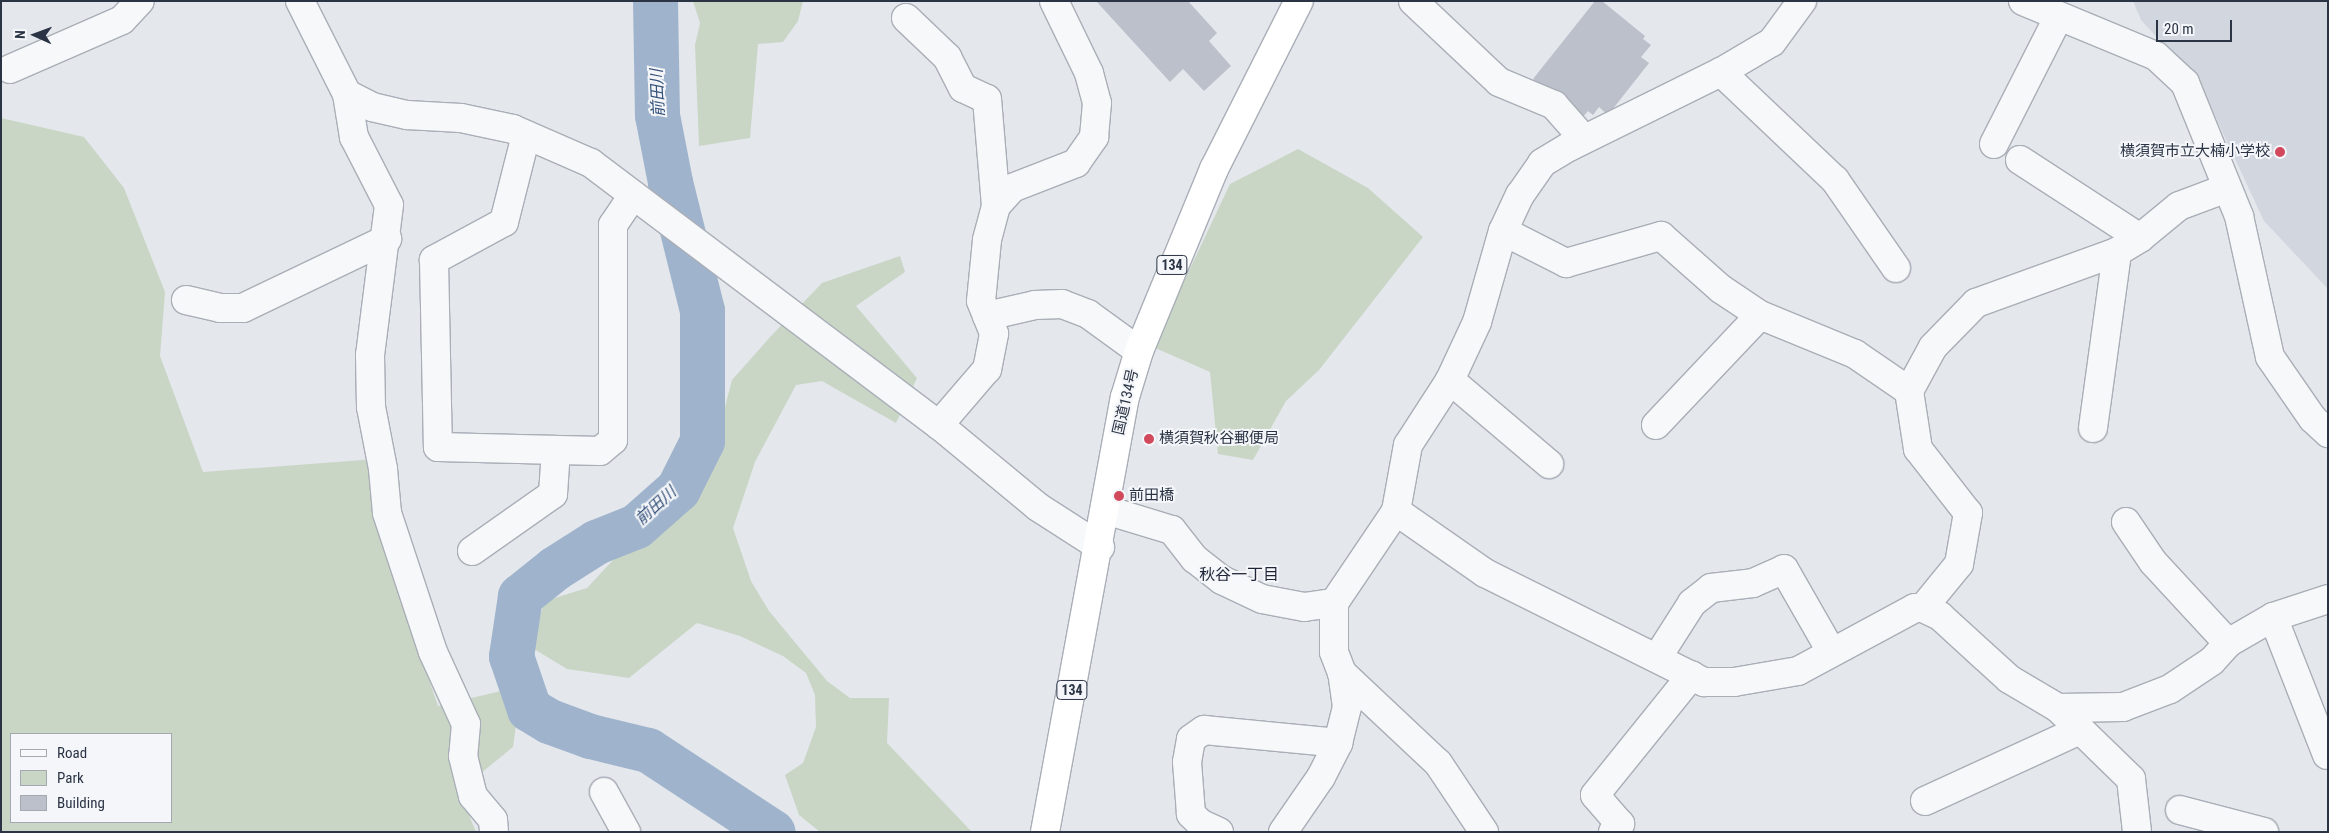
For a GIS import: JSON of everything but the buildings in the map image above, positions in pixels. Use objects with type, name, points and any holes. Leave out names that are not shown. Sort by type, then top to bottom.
[{"type":"highway","name":"国道134号","points":[[1045,832],[1100,548],[1125,397],[1139,352],[1214,168],[1299,1]]},
{"type":"street","points":[[10,69],[122,20],[140,1]]},
{"type":"street","points":[[300,1],[348,94],[354,137],[389,206],[387,239],[375,298],[370,355],[371,407],[383,469],[387,513],[433,652],[466,724],[463,756],[473,796],[493,820],[494,832]]},
{"type":"street","points":[[996,206],[1012,188],[1076,163],[1094,137],[1097,104],[1089,73],[1054,1]]},
{"type":"street","points":[[1413,1],[1499,82],[1554,105],[1583,138]]},
{"type":"street","points":[[1283,832],[1321,778],[1338,743],[1347,707],[1342,673],[1334,652],[1334,603],[1396,511],[1408,445],[1450,380],[1477,322],[1503,231],[1520,196],[1542,163],[1583,138],[1721,72],[1772,42],[1802,1]]},
{"type":"street","points":[[2024,1],[2058,18],[2156,56],[2185,83],[2239,216],[2270,357],[2313,419],[2328,433]]},
{"type":"street","points":[[906,18],[947,57],[963,88],[988,99],[996,206],[987,240],[981,301],[994,334],[987,369],[939,425]]},
{"type":"street","points":[[1994,144],[2058,18]]},
{"type":"street","points":[[1721,72],[1835,180],[1896,268]]},
{"type":"street","points":[[348,94],[372,107],[407,115],[461,118],[526,135],[592,163],[939,425],[1038,506],[1100,548]]},
{"type":"street","points":[[526,135],[504,222],[434,260],[438,447],[600,451],[613,440],[612,225],[633,195]]},
{"type":"street","points":[[2020,160],[2140,238]]},
{"type":"street","points":[[1923,608],[1959,564],[1968,513],[1918,449],[1909,391],[1932,347],[1976,303],[2117,252],[2140,238],[2179,206],[2227,188]]},
{"type":"street","points":[[1503,231],[1566,262],[1661,236],[1721,289],[1760,315],[1856,354],[1909,391]]},
{"type":"street","points":[[186,300],[220,308],[243,308],[387,239]]},
{"type":"street","points":[[2093,428],[2117,252]]},
{"type":"street","points":[[987,316],[1035,305],[1062,304],[1088,314],[1139,352]]},
{"type":"street","points":[[1656,425],[1760,315]]},
{"type":"street","points":[[1450,380],[1549,464]]},
{"type":"street","points":[[472,551],[553,494],[556,450]]},
{"type":"street","points":[[1106,510],[1172,530],[1196,559],[1222,580],[1262,599],[1304,607],[1334,603]]},
{"type":"street","points":[[1396,511],[1484,573],[1704,682],[1734,682],[1798,671],[1831,651],[1915,608],[1923,608],[1940,616],[2009,679],[2058,708],[2078,731],[2131,779],[2137,832]]},
{"type":"street","points":[[2126,522],[2153,562],[2228,643]]},
{"type":"street","points":[[1658,658],[1692,603],[1711,588],[1753,584],[1784,569],[1831,651]]},
{"type":"street","points":[[2058,708],[2123,707],[2170,689],[2212,661],[2228,643],[2273,617],[2328,599]]},
{"type":"street","points":[[2273,617],[2327,755]]},
{"type":"street","points":[[1342,673],[1438,763],[1484,832]]},
{"type":"street","points":[[1613,832],[1620,824],[1595,795],[1692,676]]},
{"type":"street","points":[[1219,832],[1200,824],[1191,814],[1187,762],[1191,739],[1204,730],[1338,743]]},
{"type":"street","points":[[1925,801],[2078,731]]},
{"type":"street","points":[[604,792],[626,832]]},
{"type":"street","points":[[2180,810],[2264,832]]},
{"type":"shaded area","name":"横須賀市立大楠小学校","points":[[2133,1],[2328,1],[2328,289],[2264,221],[2200,84],[2141,20]]},
{"type":"green space","points":[[693,1],[803,1],[798,21],[783,42],[758,44],[750,138],[699,146],[695,45],[700,23]]},
{"type":"green space","points":[[1,118],[84,137],[124,188],[165,292],[160,356],[203,472],[376,459],[372,513],[438,706],[501,691],[517,718],[513,747],[459,791],[476,832],[1,832]]},
{"type":"green space","points":[[1298,149],[1368,188],[1423,237],[1319,370],[1286,401],[1253,460],[1218,454],[1210,372],[1153,347],[1230,184]]},
{"type":"green space","points":[[900,256],[905,272],[856,306],[917,378],[896,423],[822,381],[796,385],[755,462],[733,528],[751,581],[769,611],[827,681],[850,698],[889,698],[887,743],[972,832],[820,832],[799,815],[785,775],[803,763],[816,727],[815,695],[806,673],[783,656],[740,636],[697,623],[629,678],[567,669],[529,646],[545,601],[587,588],[614,559],[707,476],[732,380],[771,336],[822,283]]},
{"type":"waterway","name":"前田川","points":[[655,1],[657,115],[670,182],[702,310],[702,441],[678,489],[636,526],[596,542],[555,568],[520,596],[511,656],[529,709],[549,721],[590,736],[648,750],[773,832]]},
{"type":"place","name":"横須賀市立大楠小学校","points":[[2280,152]]},
{"type":"place","name":"横須賀秋谷郵便局","points":[[1149,439]]},
{"type":"place","name":"前田橋","points":[[1119,496]]},
{"type":"district","name":"秋谷一丁目","points":[[1239,575]]}]
